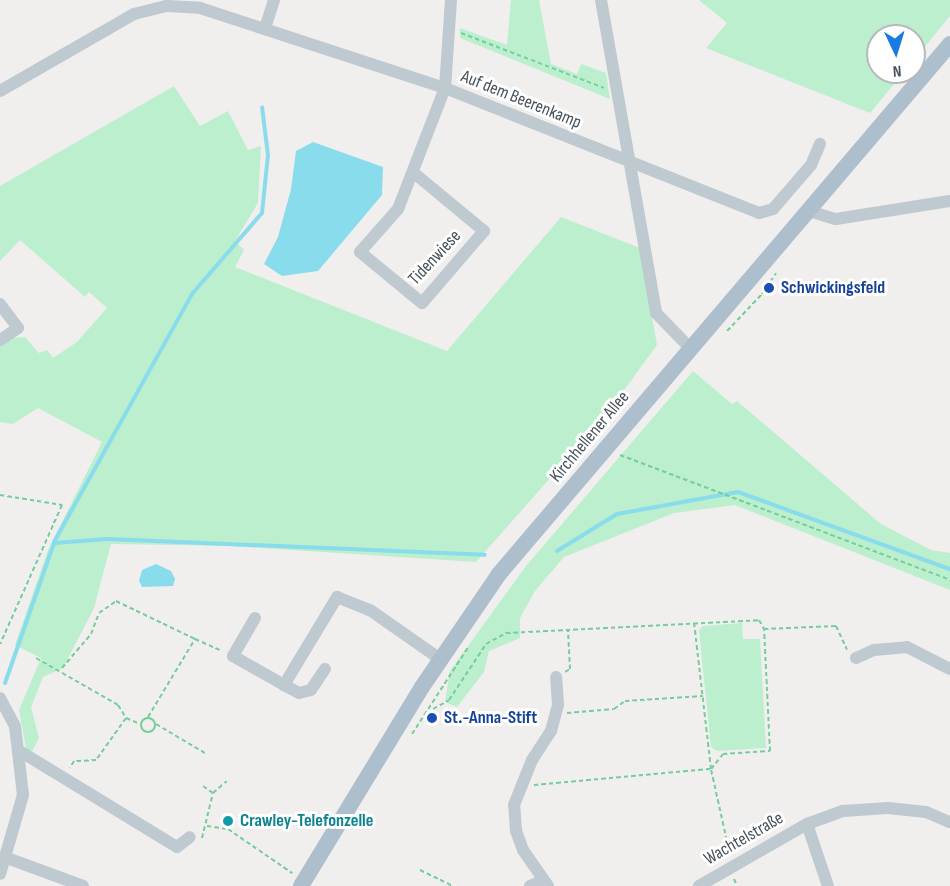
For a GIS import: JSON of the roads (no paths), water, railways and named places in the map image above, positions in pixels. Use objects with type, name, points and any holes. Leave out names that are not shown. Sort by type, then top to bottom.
[{"type":"main road","name":"Kirchhellener Allee","points":[[297,880],[440,659],[499,574],[950,44]]},
{"type":"street","points":[[266,28],[274,0]]},
{"type":"street","name":"Tidenwiese","points":[[414,172],[484,231],[422,303],[360,252],[398,209],[445,88],[451,0]]},
{"type":"street","points":[[601,0],[656,313],[690,348]]},
{"type":"street","name":"Auf dem Beerenkamp","points":[[0,91],[135,14],[167,6],[200,8],[445,88],[631,164],[759,213],[772,209],[811,165],[820,144]]},
{"type":"street","points":[[809,210],[836,219],[950,201]]},
{"type":"street","points":[[0,304],[18,328],[0,340]]},
{"type":"street","points":[[284,686],[337,597],[370,610],[440,659]]},
{"type":"street","points":[[255,618],[233,656],[299,693],[311,690],[325,669]]},
{"type":"street","points":[[856,658],[874,650],[907,647],[950,669]]},
{"type":"street","points":[[540,884],[516,831],[514,805],[520,786],[551,731],[557,714],[556,677]]},
{"type":"street","points":[[0,698],[15,726],[22,795],[8,858],[0,874]]},
{"type":"street","points":[[18,750],[177,847],[194,840]]},
{"type":"street","name":"Wachtelstraße","points":[[699,886],[807,824],[866,807],[926,812],[950,822]]},
{"type":"street","name":"Wachtelstraße","points":[[807,824],[828,886]]},
{"type":"street","points":[[8,858],[83,886]]},
{"type":"water","points":[[313,142],[383,167],[382,195],[318,271],[282,276],[264,264],[278,237],[291,189],[296,151]]},
{"type":"water","points":[[156,564],[171,571],[175,579],[173,586],[142,587],[139,581],[142,570]]},
{"type":"waterway","points":[[54,542],[192,294],[262,213],[268,155],[262,107]]},
{"type":"waterway","points":[[557,551],[617,514],[738,492],[950,569]]},
{"type":"waterway","points":[[5,683],[54,543],[108,539],[485,555]]},
{"type":"place","name":"Schwickingsfeld","points":[[769,288]]},
{"type":"place","name":"St.-Anna-Stift","points":[[432,718]]},
{"type":"place","name":"Crawley-Telefonzelle","points":[[228,821]]}]
